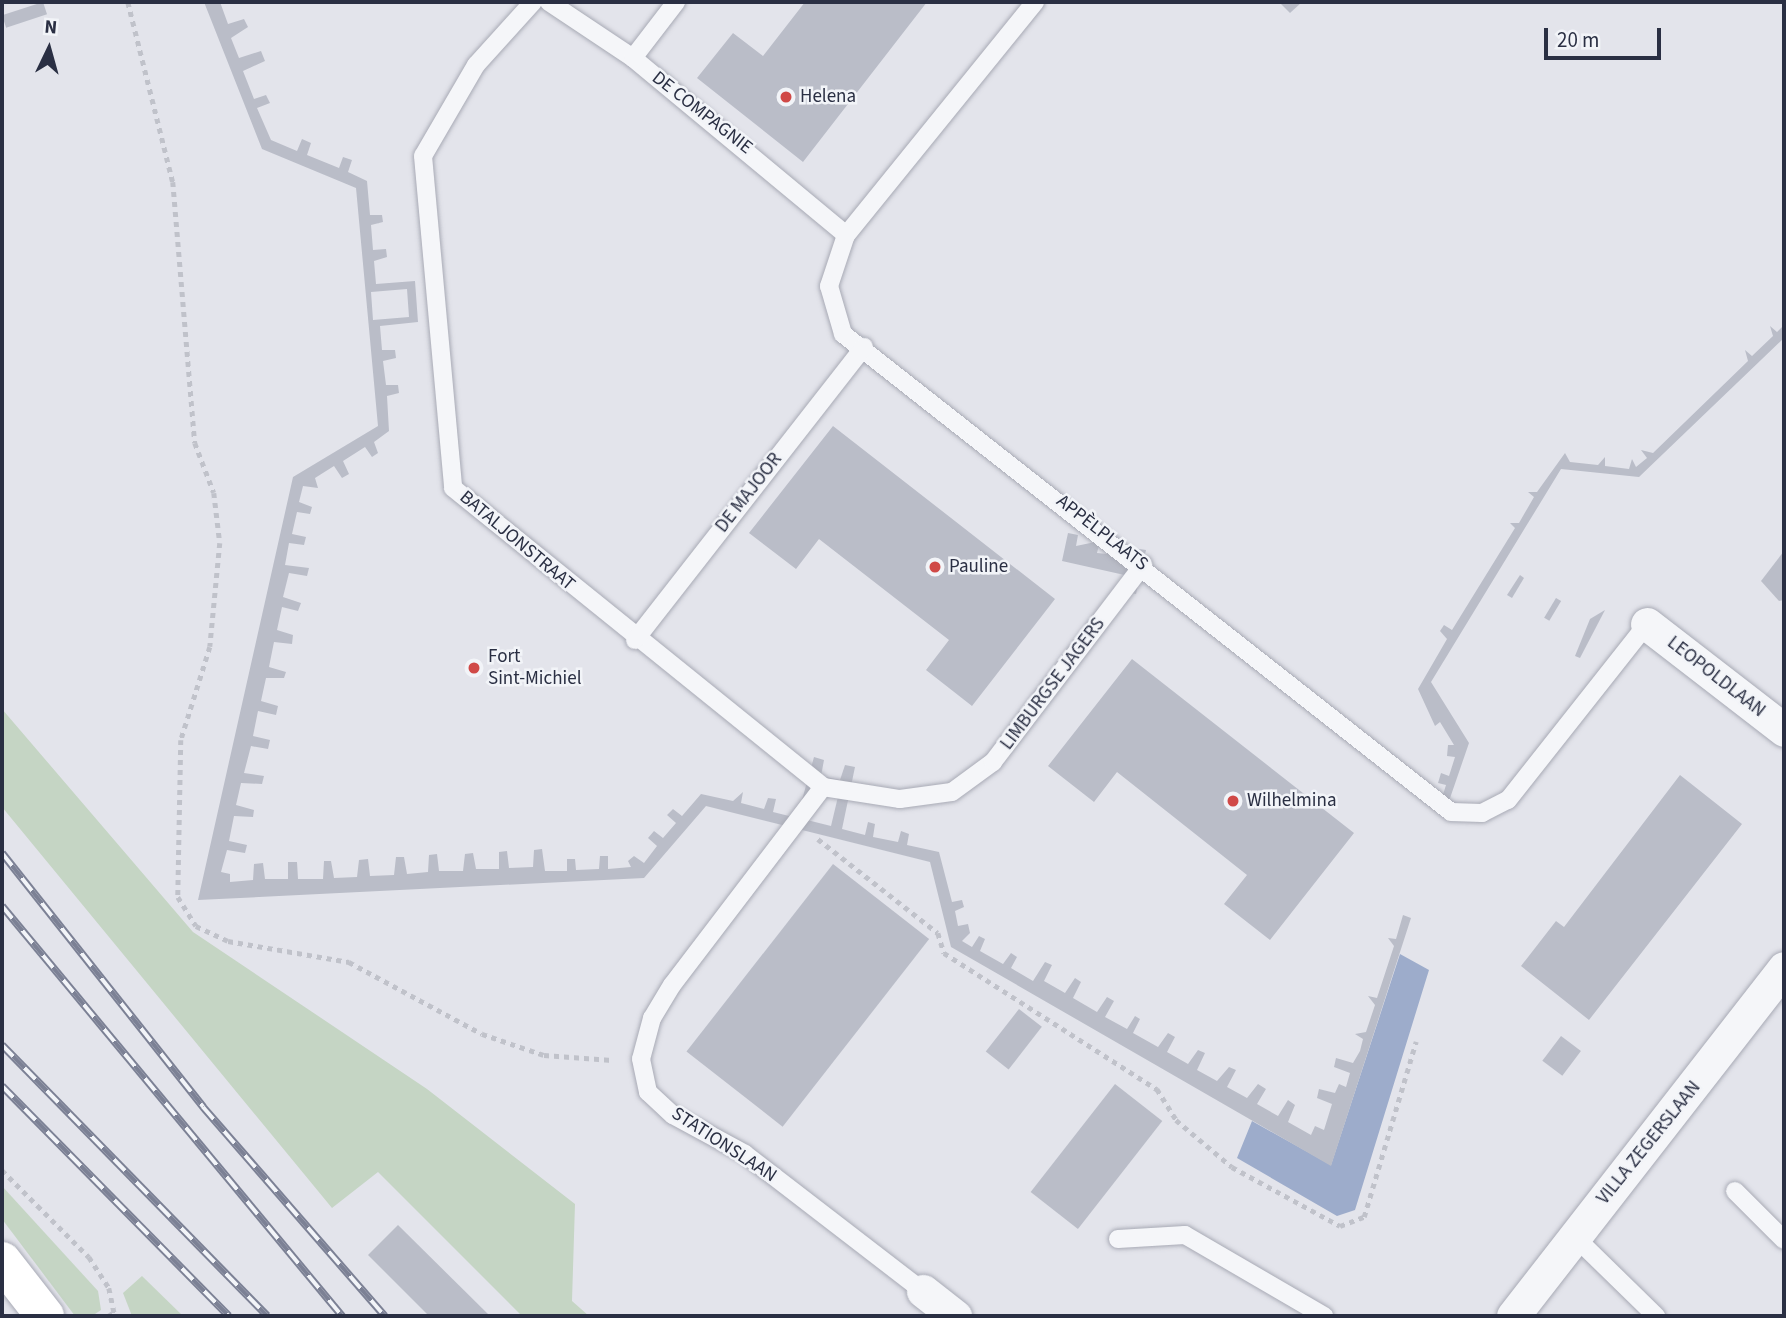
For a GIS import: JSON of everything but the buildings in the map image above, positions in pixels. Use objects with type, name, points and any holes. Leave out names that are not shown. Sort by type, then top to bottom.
[{"type":"main road","points":[[2,1261],[45,1316]]},
{"type":"street","name":"LEOPOLDLAAN","points":[[1647,624],[1784,730]]},
{"type":"street","name":"VILLA ZEGERSLAAN","points":[[1513,1316],[1784,968]]},
{"type":"street","points":[[923,1291],[955,1316]]},
{"type":"lane","name":"BATALJONSTRAAT","points":[[533,2],[476,65],[423,156],[453,488],[635,640],[824,788],[900,799],[952,792]]},
{"type":"lane","name":"DE COMPAGNIE","points":[[549,2],[633,58],[846,235]]},
{"type":"lane","points":[[633,58],[676,2]]},
{"type":"lane","name":"APPÈLPLAATS","points":[[1035,2],[846,235],[829,286],[843,334],[864,347],[1143,565],[1451,813],[1482,813],[1508,800],[1647,624]]},
{"type":"lane","name":"DE MAJOOR","points":[[635,640],[864,347]]},
{"type":"lane","name":"LIMBURGSE JAGERS","points":[[952,792],[993,762],[1143,565]]},
{"type":"lane","name":"STATIONSLAAN","points":[[824,788],[672,985],[652,1018],[641,1059],[648,1092],[673,1115],[745,1154],[923,1291]]},
{"type":"lane","points":[[1735,1191],[1784,1241]]},
{"type":"lane","points":[[1118,1239],[1185,1235],[1324,1316]]},
{"type":"lane","points":[[1574,1236],[1656,1316]]},
{"type":"path","points":[[128,2],[173,182],[195,443],[214,493],[220,543],[210,647],[181,740],[178,897],[196,926],[217,936],[349,962],[482,1034],[544,1055],[641,1059]]},
{"type":"path","points":[[797,822],[938,933],[944,953],[1157,1089],[1176,1120],[1233,1167],[1339,1226],[1364,1217],[1416,1042]]},
{"type":"path","points":[[2,1170],[89,1257],[109,1288],[115,1314],[108,1316]]},
{"type":"green space","points":[[2,709],[193,932],[427,1089],[575,1204],[572,1301],[589,1316],[522,1316],[378,1172],[332,1208],[2,807]]},
{"type":"green space","points":[[2,1186],[98,1291],[101,1310],[92,1316],[75,1316],[2,1219]]},
{"type":"green space","points":[[142,1276],[183,1316],[132,1316],[123,1293]]},
{"type":"water","points":[[1400,954],[1429,970],[1355,1210],[1337,1216],[1237,1158],[1252,1121],[1331,1165]]},
{"type":"railway","points":[[2,853],[203,1107],[385,1316]]},
{"type":"railway","points":[[2,906],[342,1316]]},
{"type":"railway","points":[[2,1045],[267,1316]]},
{"type":"railway","points":[[2,1086],[229,1316]]},
{"type":"place","name":"Helena","points":[[786,97]]},
{"type":"place","name":"Pauline","points":[[935,567]]},
{"type":"place","name":"Fort Sint-Michiel","points":[[474,668]]},
{"type":"place","name":"Wilhelmina","points":[[1233,801]]}]
